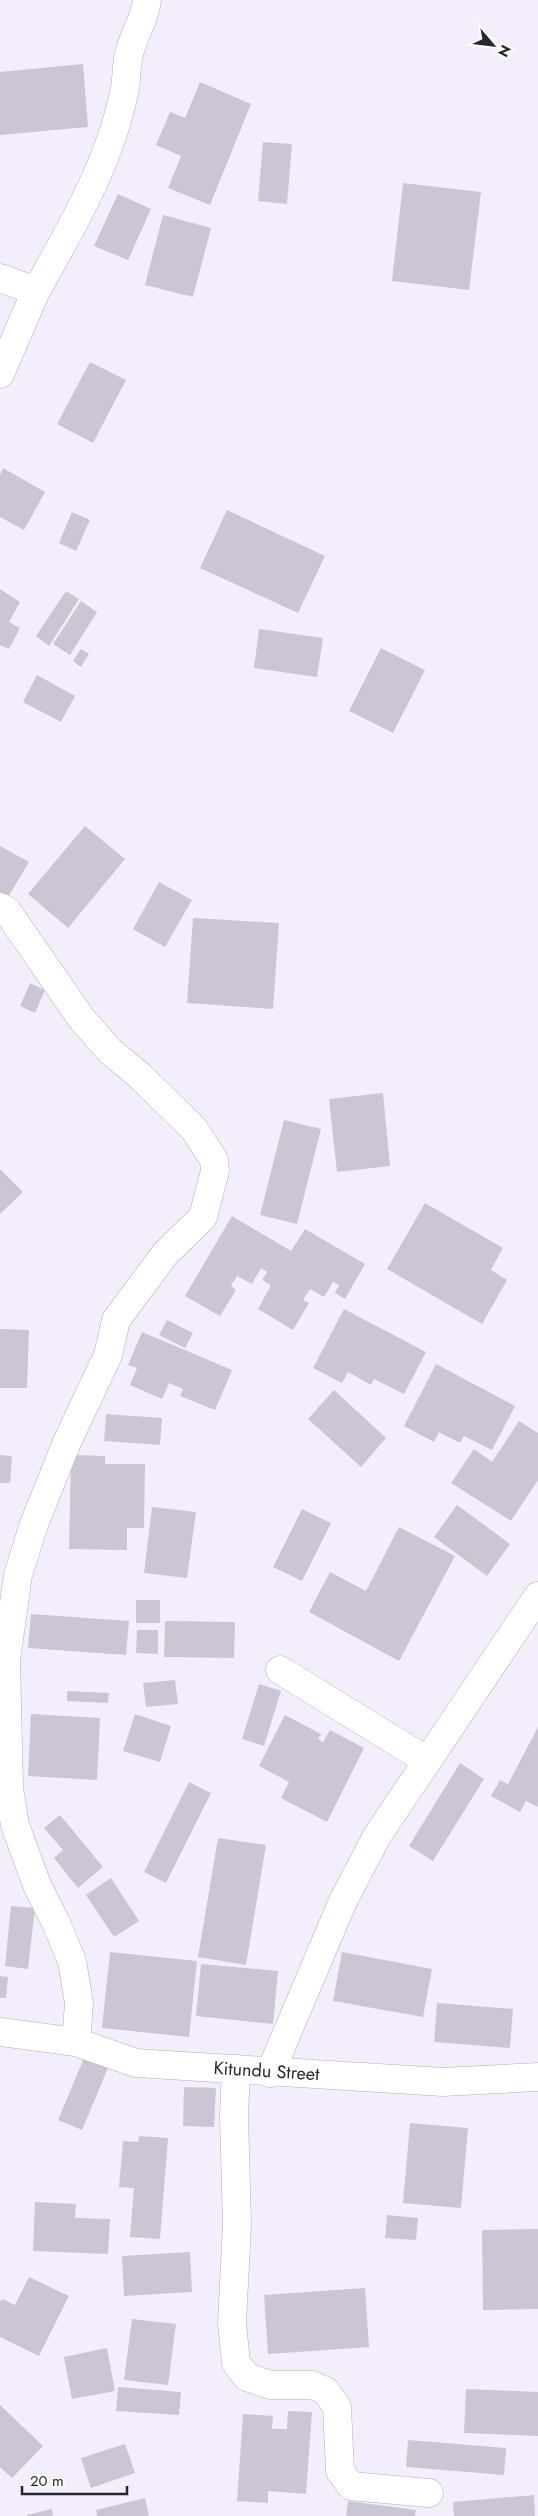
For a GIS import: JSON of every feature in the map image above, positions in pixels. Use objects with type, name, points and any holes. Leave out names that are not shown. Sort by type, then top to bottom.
[{"type":"street","points":[[0,374],[36,291],[69,234],[96,175],[125,88],[129,53],[144,18],[147,0]]},
{"type":"street","points":[[0,278],[36,291]]},
{"type":"street","points":[[0,907],[7,911],[81,1018],[110,1051],[147,1082],[194,1129],[214,1160],[215,1171],[203,1217],[165,1254],[116,1320],[108,1355],[67,1442],[34,1524],[18,1575],[6,1660],[9,1788],[15,1825],[31,1868],[72,1961],[79,2003],[76,2042]]},
{"type":"street","points":[[270,2073],[343,1901],[377,1836],[426,1760],[538,1596]]},
{"type":"street","points":[[280,1670],[426,1760]]},
{"type":"street","name":"Kitundu Street","points":[[0,2032],[76,2042],[136,2063],[270,2073],[443,2082],[538,2076]]},
{"type":"street","points":[[236,2069],[234,2116],[237,2225],[232,2323],[236,2364],[247,2378],[270,2385],[312,2385],[326,2391],[337,2407],[340,2470],[351,2486],[429,2493]]},
{"type":"building","points":[[83,64],[88,127],[0,135],[0,72]]},
{"type":"building","points":[[200,82],[251,104],[210,205],[168,188],[181,156],[156,145],[170,112],[185,118]]},
{"type":"building","points":[[263,142],[292,144],[287,204],[258,201]]},
{"type":"building","points":[[403,183],[481,192],[469,290],[392,281]]},
{"type":"building","points":[[118,194],[151,209],[128,260],[94,246]]},
{"type":"building","points":[[163,215],[211,228],[193,297],[145,285]]},
{"type":"building","points":[[90,362],[126,380],[93,443],[57,424]]},
{"type":"building","points":[[3,468],[45,492],[24,530],[0,517],[0,475]]},
{"type":"building","points":[[227,510],[325,556],[298,613],[200,568]]},
{"type":"building","points":[[72,512],[90,520],[76,551],[59,543]]},
{"type":"building","points":[[0,589],[20,602],[9,622],[20,628],[9,649],[0,645]]},
{"type":"building","points":[[66,591],[79,599],[49,646],[36,636]]},
{"type":"building","points":[[81,601],[97,612],[70,655],[53,644]]},
{"type":"building","points":[[259,629],[323,638],[317,677],[254,668]]},
{"type":"building","points":[[381,648],[425,670],[393,733],[349,711]]},
{"type":"building","points":[[81,649],[89,654],[81,667],[73,661]]},
{"type":"building","points":[[37,675],[75,696],[61,722],[23,702]]},
{"type":"building","points":[[85,826],[125,859],[68,928],[28,894]]},
{"type":"building","points":[[0,846],[29,862],[8,897],[0,892]]},
{"type":"building","points":[[159,882],[192,900],[165,947],[133,929]]},
{"type":"building","points":[[193,918],[279,923],[273,1009],[187,1003]]},
{"type":"building","points":[[30,983],[45,990],[35,1013],[20,1006]]},
{"type":"building","points":[[383,1093],[390,1166],[337,1172],[329,1099]]},
{"type":"building","points":[[284,1120],[321,1129],[297,1224],[260,1215]]},
{"type":"building","points":[[0,1169],[23,1192],[0,1214]]},
{"type":"building","points":[[425,1203],[503,1248],[491,1270],[507,1280],[482,1324],[387,1269]]},
{"type":"building","points":[[232,1216],[291,1251],[305,1229],[365,1264],[345,1299],[335,1293],[339,1285],[333,1282],[324,1297],[310,1289],[303,1300],[309,1303],[293,1330],[258,1309],[271,1285],[262,1280],[267,1272],[261,1268],[252,1284],[237,1276],[231,1286],[236,1290],[220,1316],[185,1296]]},
{"type":"building","points":[[344,1309],[426,1352],[404,1394],[374,1379],[371,1385],[348,1372],[342,1383],[313,1368]]},
{"type":"building","points":[[167,1320],[193,1333],[185,1348],[159,1335]]},
{"type":"building","points":[[0,1329],[29,1330],[27,1388],[0,1388]]},
{"type":"building","points":[[142,1332],[232,1370],[215,1410],[180,1396],[183,1389],[169,1383],[162,1399],[130,1385],[137,1368],[128,1365]]},
{"type":"building","points":[[436,1364],[515,1406],[492,1450],[464,1436],[460,1443],[439,1432],[434,1442],[404,1426]]},
{"type":"building","points":[[334,1390],[386,1438],[361,1467],[308,1419]]},
{"type":"building","points":[[106,1414],[162,1418],[160,1445],[104,1441]]},
{"type":"building","points":[[519,1421],[538,1433],[538,1480],[511,1521],[451,1483],[474,1449],[492,1462]]},
{"type":"building","points":[[0,1455],[12,1456],[10,1483],[0,1483]]},
{"type":"building","points":[[71,1455],[105,1456],[105,1464],[145,1464],[144,1528],[127,1528],[127,1550],[69,1549]]},
{"type":"building","points":[[457,1505],[510,1544],[487,1576],[434,1537]]},
{"type":"building","points":[[152,1507],[196,1512],[187,1578],[144,1573]]},
{"type":"building","points":[[302,1509],[331,1523],[302,1581],[273,1567]]},
{"type":"building","points":[[399,1527],[455,1556],[399,1661],[309,1612],[330,1572],[366,1591]]},
{"type":"building","points":[[136,1600],[160,1600],[160,1623],[136,1623]]},
{"type":"building","points":[[31,1614],[129,1621],[126,1655],[28,1648]]},
{"type":"building","points":[[165,1621],[235,1622],[234,1658],[164,1657]]},
{"type":"building","points":[[137,1630],[158,1630],[158,1654],[136,1653]]},
{"type":"building","points":[[175,1680],[178,1704],[146,1707],[143,1683]]},
{"type":"building","points":[[259,1684],[281,1691],[264,1746],[242,1739]]},
{"type":"building","points":[[67,1691],[109,1693],[108,1703],[67,1701]]},
{"type":"building","points":[[31,1714],[100,1718],[97,1780],[28,1776]]},
{"type":"building","points":[[135,1714],[171,1726],[160,1762],[123,1751]]},
{"type":"building","points":[[285,1715],[321,1734],[318,1739],[323,1742],[330,1730],[364,1748],[327,1822],[281,1798],[289,1782],[259,1766]]},
{"type":"building","points":[[538,1727],[538,1807],[526,1801],[520,1812],[491,1796],[500,1780],[508,1784]]},
{"type":"building","points":[[460,1763],[484,1779],[433,1861],[409,1846]]},
{"type":"building","points":[[189,1782],[211,1793],[166,1883],[144,1872]]},
{"type":"building","points":[[60,1815],[103,1867],[78,1888],[54,1858],[63,1850],[44,1828]]},
{"type":"building","points":[[218,1838],[266,1845],[246,1965],[198,1957]]},
{"type":"building","points":[[111,1878],[139,1921],[114,1937],[86,1895]]},
{"type":"building","points":[[11,1906],[35,1908],[28,1969],[5,1966]]},
{"type":"building","points":[[110,1952],[197,1961],[189,2037],[102,2028]]},
{"type":"building","points":[[342,1952],[432,1969],[423,2017],[333,2001]]},
{"type":"building","points":[[201,1964],[278,1971],[273,2024],[196,2016]]},
{"type":"building","points":[[0,1976],[8,1977],[6,1998],[0,1998]]},
{"type":"building","points":[[437,2003],[513,2009],[510,2048],[434,2042]]},
{"type":"building","points":[[84,2058],[108,2068],[82,2130],[58,2120]]},
{"type":"building","points":[[184,2087],[216,2088],[214,2127],[183,2126]]},
{"type":"building","points":[[410,2123],[468,2128],[461,2208],[403,2203]]},
{"type":"building","points":[[139,2136],[168,2138],[160,2239],[130,2237],[134,2188],[119,2187],[123,2141],[138,2142]]},
{"type":"building","points":[[35,2202],[76,2204],[75,2218],[110,2219],[108,2254],[33,2251]]},
{"type":"building","points":[[387,2215],[418,2218],[416,2240],[385,2238]]},
{"type":"building","points":[[538,2229],[538,2309],[483,2310],[482,2230]]},
{"type":"building","points":[[190,2252],[192,2292],[124,2296],[122,2256]]},
{"type":"building","points":[[29,2277],[69,2296],[39,2356],[0,2337],[0,2302],[2,2299],[15,2305]]},
{"type":"building","points":[[365,2288],[369,2347],[268,2354],[264,2295]]},
{"type":"building","points":[[132,2319],[176,2324],[168,2385],[124,2380]]},
{"type":"building","points":[[107,2348],[115,2391],[72,2399],[64,2357]]},
{"type":"building","points":[[118,2387],[181,2392],[179,2415],[116,2411]]},
{"type":"building","points":[[466,2389],[538,2392],[538,2436],[464,2433]]},
{"type":"building","points":[[0,2405],[43,2446],[12,2478],[0,2467]]},
{"type":"building","points":[[288,2411],[312,2412],[306,2494],[268,2491],[268,2503],[237,2501],[243,2414],[273,2416],[272,2429],[287,2429]]},
{"type":"building","points":[[408,2440],[506,2448],[504,2475],[406,2467]]},
{"type":"building","points":[[125,2444],[135,2473],[91,2488],[81,2458]]},
{"type":"building","points":[[534,2495],[535,2516],[454,2516],[453,2502]]},
{"type":"building","points":[[145,2498],[149,2516],[97,2516],[96,2510]]},
{"type":"building","points":[[348,2501],[416,2510],[415,2516],[346,2516]]},
{"type":"building","points":[[52,2509],[53,2516],[27,2516],[27,2515]]}]
